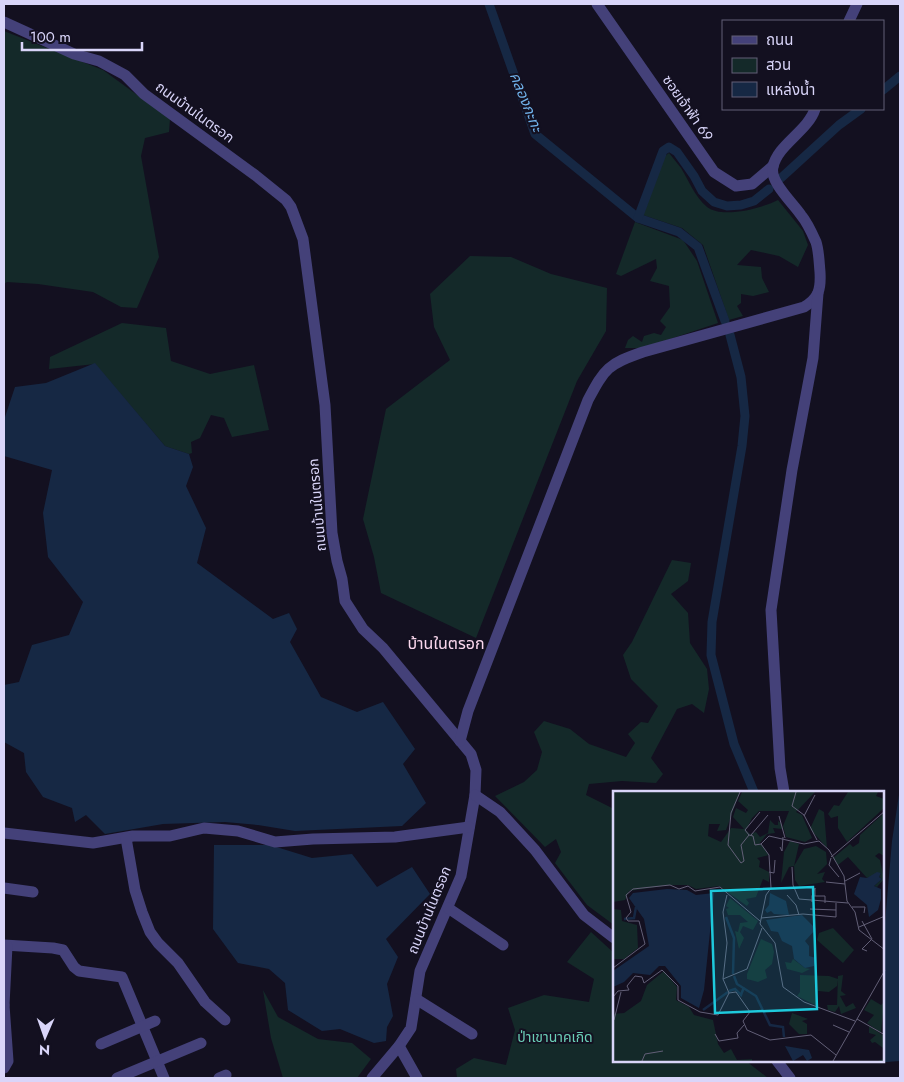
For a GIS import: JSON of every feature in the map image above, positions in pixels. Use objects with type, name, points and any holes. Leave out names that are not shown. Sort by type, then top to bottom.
[{"type":"street","name":"ซอยเจ้าฟ้า 69","points":[[597,4],[714,172],[736,186],[752,184],[773,166],[781,151],[801,130],[815,110]]},
{"type":"street","points":[[849,20],[857,4]]},
{"type":"street","name":"ถนนบ้านในตรอก","points":[[4,22],[74,54],[99,61],[125,75],[144,94],[255,174],[281,196],[291,208],[303,239],[324,405],[332,533],[345,601],[363,629],[383,648],[471,754],[476,770],[475,795],[461,876],[420,971],[411,1028],[399,1046],[372,1078]]},
{"type":"street","points":[[773,166],[772,175],[802,215],[816,242],[820,279],[813,358],[792,470],[771,610],[780,768],[784,791]]},
{"type":"street","points":[[460,741],[468,711],[581,418],[602,374],[624,358],[804,307],[813,302],[818,294]]},
{"type":"street","points":[[475,795],[500,812],[535,850],[584,915],[613,937]]},
{"type":"street","points":[[4,833],[93,843],[133,836],[170,836],[204,828],[238,831],[276,842],[395,837],[469,827]]},
{"type":"street","points":[[126,838],[135,890],[150,932],[178,963],[205,1002],[225,1020]]},
{"type":"street","points":[[4,888],[33,892]]},
{"type":"street","points":[[448,908],[504,945]]},
{"type":"street","points":[[4,1068],[8,1061],[4,1005],[5,946],[53,948],[63,950],[74,968],[79,971],[122,977],[164,1078]]},
{"type":"street","points":[[416,999],[472,1034]]},
{"type":"street","points":[[101,1044],[155,1021]]},
{"type":"street","points":[[117,1078],[201,1043]]},
{"type":"street","points":[[399,1046],[417,1078]]},
{"type":"street","points":[[778,1062],[790,1078]]},
{"type":"green space","points":[[4,31],[103,70],[170,119],[169,132],[145,138],[141,156],[159,257],[137,308],[121,307],[93,292],[38,284],[7,282],[4,284]]},
{"type":"green space","points":[[669,153],[681,168],[699,199],[707,207],[722,212],[732,212],[753,209],[778,200],[803,231],[808,245],[798,267],[779,256],[751,250],[737,265],[761,267],[762,278],[769,292],[753,296],[741,294],[741,303],[737,306],[743,316],[729,320],[703,245],[682,228],[643,215],[665,156]]},
{"type":"green space","points":[[635,222],[683,240],[697,261],[718,323],[643,348],[625,348],[628,340],[633,336],[642,342],[644,336],[654,333],[661,335],[666,327],[660,321],[670,307],[669,286],[650,281],[657,268],[656,259],[621,276],[616,274]]},
{"type":"green space","points":[[470,256],[511,257],[551,274],[607,288],[606,331],[577,381],[476,638],[381,593],[374,557],[363,519],[386,409],[450,360],[434,327],[430,294]]},
{"type":"green space","points":[[122,323],[166,328],[171,361],[210,374],[254,365],[269,430],[232,437],[224,418],[211,415],[200,438],[191,442],[192,453],[189,454],[165,446],[95,364],[49,369],[50,357]]},
{"type":"green space","points":[[672,560],[691,563],[688,581],[671,594],[688,613],[690,643],[707,669],[709,689],[704,713],[692,704],[677,709],[651,758],[663,774],[656,783],[622,781],[589,784],[586,795],[613,808],[613,924],[587,905],[555,863],[561,852],[556,839],[545,847],[495,796],[524,782],[537,770],[542,752],[534,732],[544,721],[570,729],[589,744],[626,757],[635,743],[628,734],[641,722],[648,723],[658,706],[631,679],[623,655],[632,642]]},
{"type":"green space","name":"ป่าเขานาคเกิด","points":[[591,932],[613,952],[613,1062],[747,1062],[768,1078],[457,1078],[456,1069],[474,1058],[506,1065],[515,1030],[508,1008],[544,995],[589,1002],[594,979],[567,962]]},
{"type":"green space","points":[[263,990],[278,1017],[318,1039],[352,1043],[371,1059],[357,1078],[283,1078],[271,1038]]},
{"type":"water","points":[[95,363],[165,446],[189,454],[193,467],[186,486],[206,528],[197,563],[273,619],[289,613],[297,629],[290,642],[321,697],[357,712],[383,702],[415,749],[403,764],[426,803],[402,826],[295,831],[225,822],[163,824],[105,834],[86,815],[75,822],[72,808],[43,797],[26,772],[24,753],[4,742],[4,685],[19,682],[32,645],[69,635],[83,602],[48,557],[43,513],[52,470],[4,456],[4,420],[15,387],[46,383]]},
{"type":"water","points":[[900,788],[900,1061],[872,1063],[884,1062],[884,934],[892,841]]},
{"type":"water","points":[[214,845],[270,845],[312,858],[352,854],[377,887],[412,867],[430,894],[386,939],[398,957],[387,984],[393,1016],[387,1027],[386,1041],[374,1043],[340,1029],[322,1031],[288,1010],[285,983],[269,969],[238,963],[213,929]]},
{"type":"waterway","name":"คลองกะทะ","points":[[489,4],[535,134],[638,218],[679,232],[698,247],[725,321]]},
{"type":"waterway","points":[[884,89],[900,76]]},
{"type":"waterway","points":[[781,178],[839,125],[860,110]]},
{"type":"waterway","name":"คลองกะทะ","points":[[638,218],[663,151],[669,147],[677,152],[702,191],[714,202],[727,206],[741,205],[754,201],[769,189]]},
{"type":"waterway","points":[[730,335],[741,377],[745,416],[742,446],[712,622],[711,655],[734,744],[754,791]]},
{"type":"district","name":"บ้านในตรอก","points":[[446,643]]}]
